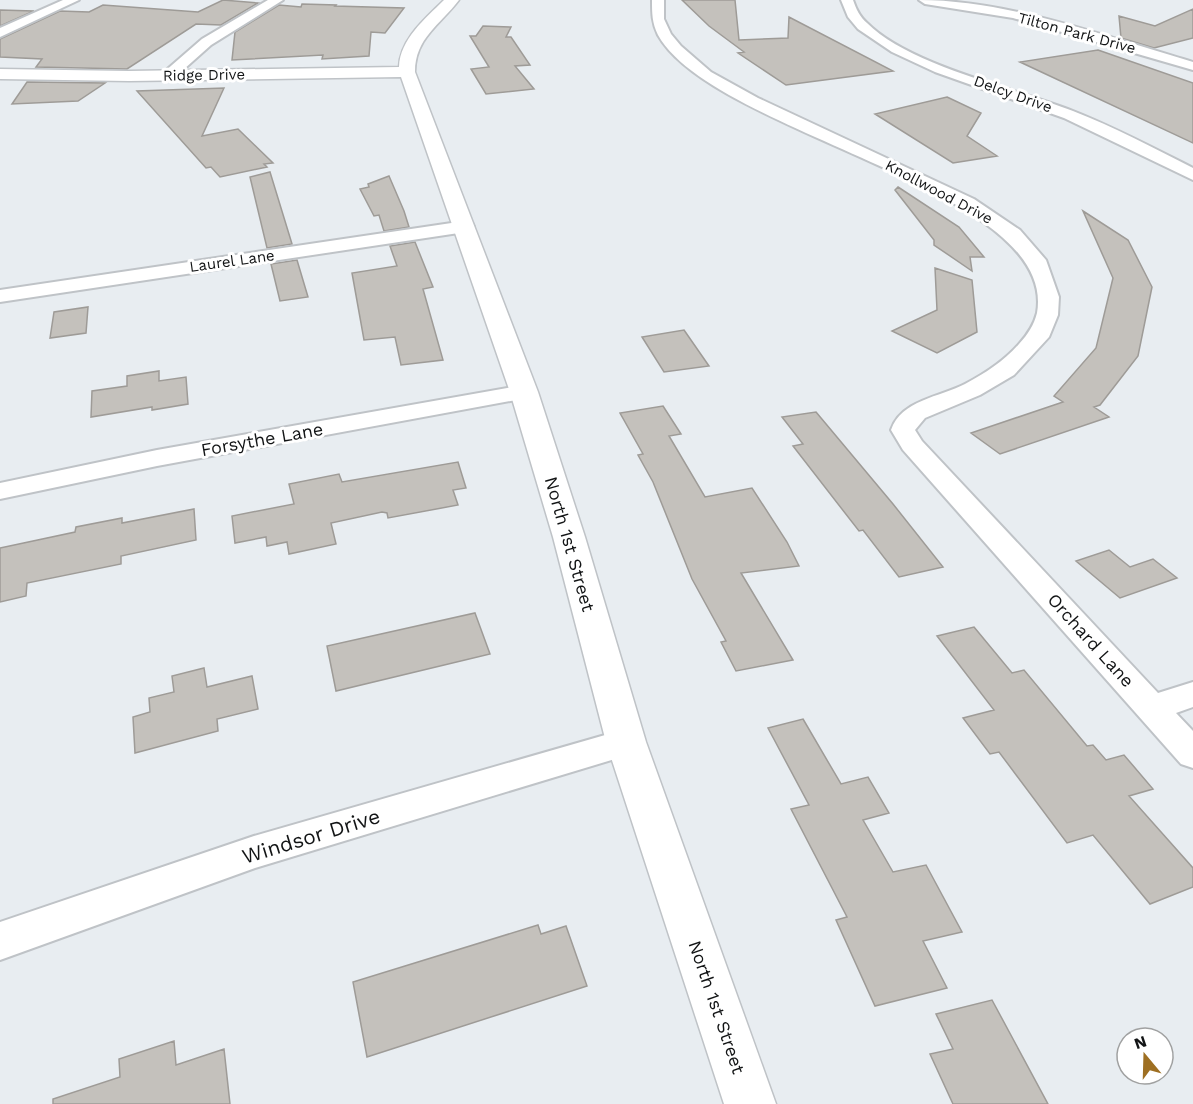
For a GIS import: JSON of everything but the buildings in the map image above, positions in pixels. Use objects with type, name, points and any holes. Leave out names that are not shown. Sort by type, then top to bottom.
[{"type":"street","points":[[0,33],[73,0]]},
{"type":"street","points":[[169,75],[199,45],[277,0]]},
{"type":"street","points":[[407,72],[406,62],[411,45],[452,0]]},
{"type":"street","name":"Knollwood Drive","points":[[658,0],[658,19],[664,35],[676,50],[706,75],[747,99],[968,203],[1008,230],[1035,260],[1049,297],[1047,315],[1041,332],[1006,370],[972,390],[916,413],[905,424],[903,430],[912,446],[988,527]]},
{"type":"street","name":"Delcy Drive","points":[[847,0],[849,9],[860,24],[875,37],[901,52],[1070,115],[1193,175]]},
{"type":"street","name":"Tilton Park Drive","points":[[925,0],[1014,15],[1192,65]]},
{"type":"street","points":[[1014,15],[1029,5]]},
{"type":"street","name":"Ridge Drive","points":[[0,74],[169,75],[407,72]]},
{"type":"street","name":"North 1st Street","points":[[407,72],[524,392],[569,537],[626,742],[750,1104]]},
{"type":"street","name":"Laurel Lane","points":[[0,296],[465,227]]},
{"type":"street","name":"Forsythe Lane","points":[[0,491],[157,458],[524,392]]},
{"type":"street","name":"Orchard Lane","points":[[988,527],[1193,754]]},
{"type":"street","points":[[1152,708],[1193,694]]},
{"type":"street","name":"Windsor Drive","points":[[0,941],[254,852],[626,742]]}]
